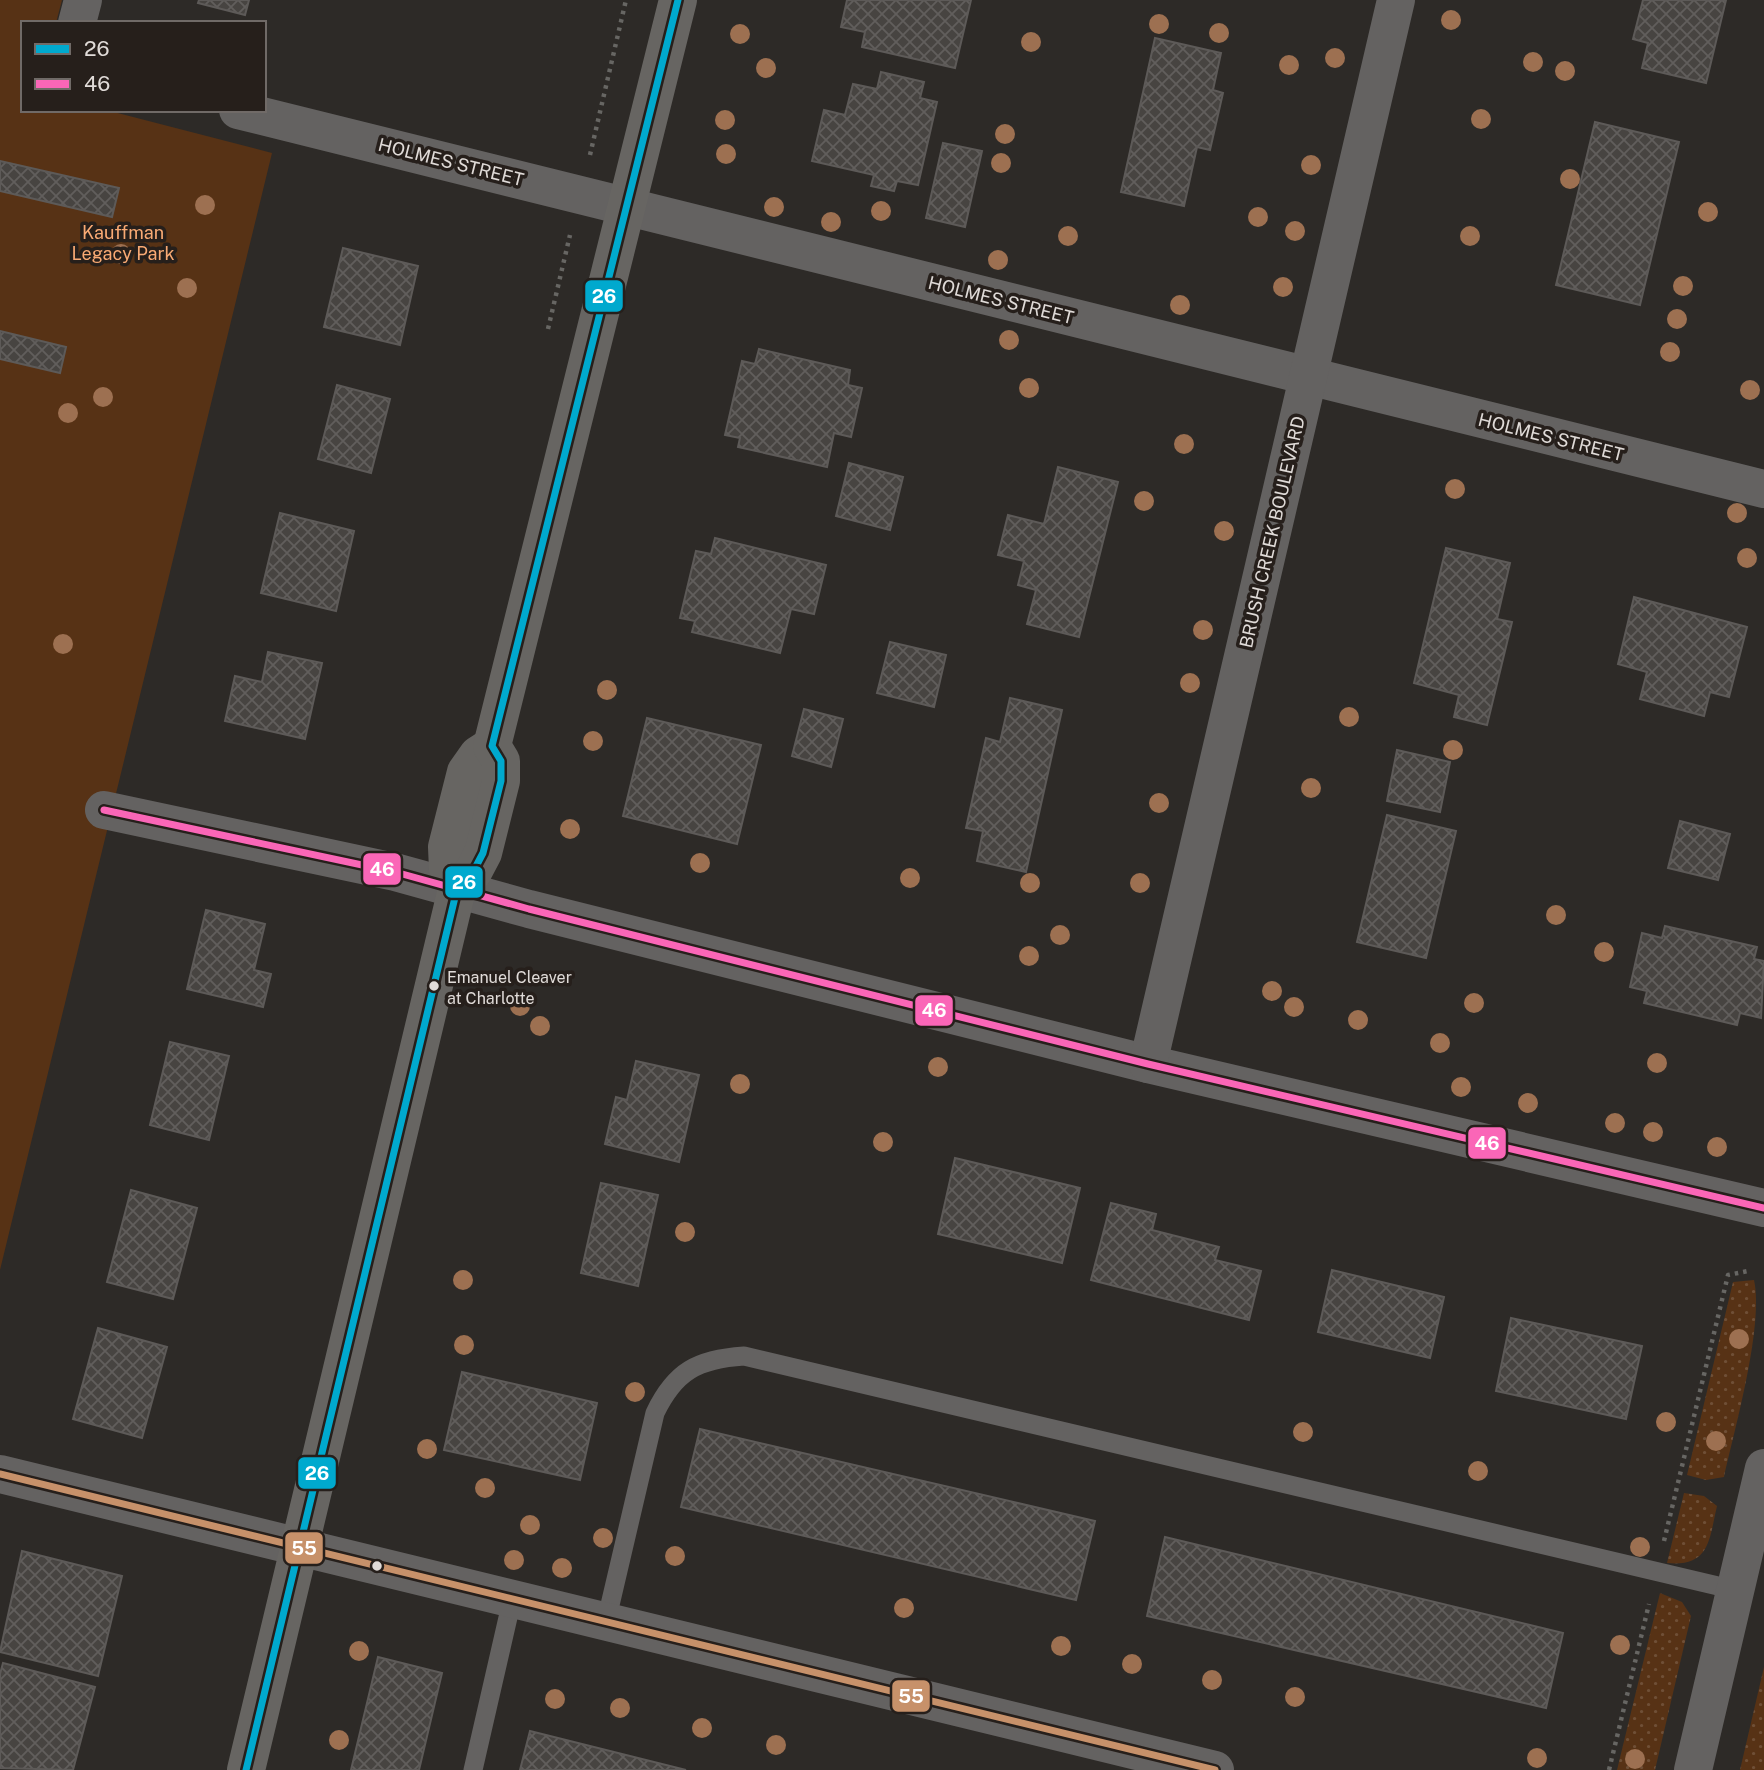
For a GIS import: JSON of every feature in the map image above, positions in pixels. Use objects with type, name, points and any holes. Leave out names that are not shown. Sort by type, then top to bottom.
[{"type":"main road","points":[[246,1770],[457,889],[448,870],[447,847],[466,772],[478,755],[492,746],[678,0]]},
{"type":"street","points":[[78,21],[83,0]]},
{"type":"street","name":"BRUSH CREEK BOULEVARD","points":[[1148,1064],[1396,0]]},
{"type":"street","name":"HOLMES STREET","points":[[246,112],[1764,489]]},
{"type":"street","points":[[104,810],[395,872],[1148,1064],[1764,1208]]},
{"type":"street","points":[[1693,1770],[1764,1468]]},
{"type":"street","points":[[0,1474],[1215,1770]]},
{"type":"lane","points":[[606,1622],[655,1413],[666,1391],[686,1370],[718,1358],[744,1356],[1735,1590]]},
{"type":"lane","points":[[473,1770],[512,1600]]},
{"type":"path","points":[[591,152],[626,0]]},
{"type":"path","points":[[1609,1770],[1728,1275],[1748,1271]]},
{"type":"green space","name":"Kauffman Legacy Park","points":[[0,0],[62,0],[57,21],[21,21],[21,112],[114,112],[272,153],[0,1270]]},
{"type":"green space","points":[[1754,1280],[1756,1299],[1752,1349],[1724,1477],[1706,1480],[1687,1475],[1733,1282]]},
{"type":"green space","points":[[1684,1493],[1704,1496],[1717,1506],[1712,1530],[1700,1556],[1692,1561],[1667,1563]]},
{"type":"green space","points":[[1660,1593],[1682,1602],[1691,1616],[1655,1770],[1617,1770]]},
{"type":"green space","points":[[1764,1667],[1764,1770],[1740,1770]]},
{"type":"building","points":[[199,0],[249,0],[245,15],[198,3]]},
{"type":"building","points":[[847,0],[971,0],[955,68],[862,47],[865,32],[841,27]]},
{"type":"building","points":[[1643,0],[1726,0],[1706,83],[1642,68],[1648,43],[1633,39]]},
{"type":"building","points":[[1155,38],[1221,53],[1213,90],[1223,93],[1210,150],[1197,147],[1184,206],[1121,192]]},
{"type":"building","points":[[881,72],[924,82],[920,98],[937,102],[918,185],[897,181],[894,191],[871,186],[874,175],[812,161],[824,110],[845,115],[853,84],[877,89]]},
{"type":"building","points":[[1595,122],[1679,142],[1640,305],[1556,285]]},
{"type":"building","points":[[943,143],[982,151],[965,227],[926,218]]},
{"type":"building","points":[[0,161],[119,188],[112,217],[0,191]]},
{"type":"building","points":[[343,248],[418,266],[400,345],[324,327]]},
{"type":"building","points":[[0,331],[66,347],[60,373],[0,359]]},
{"type":"building","points":[[759,349],[850,370],[848,385],[862,388],[851,437],[834,433],[827,467],[738,447],[740,438],[725,435],[742,361],[755,364]]},
{"type":"building","points":[[337,385],[390,399],[371,473],[318,459]]},
{"type":"building","points":[[849,463],[903,477],[890,530],[836,516]]},
{"type":"building","points":[[1058,467],[1118,482],[1079,637],[1027,624],[1036,590],[1018,585],[1024,561],[998,555],[1008,515],[1044,524]]},
{"type":"building","points":[[280,513],[354,531],[336,611],[261,593]]},
{"type":"building","points":[[715,538],[826,565],[814,614],[791,609],[780,653],[692,632],[695,621],[680,618],[696,551],[711,554]]},
{"type":"building","points":[[1446,548],[1510,563],[1497,619],[1512,622],[1487,725],[1454,717],[1459,695],[1414,683]]},
{"type":"building","points":[[1634,597],[1747,627],[1729,697],[1710,692],[1704,716],[1640,699],[1647,672],[1618,664]]},
{"type":"building","points":[[890,642],[946,655],[934,707],[877,693]]},
{"type":"building","points":[[268,652],[322,663],[305,739],[225,721],[235,676],[262,682]]},
{"type":"building","points":[[1010,698],[1062,710],[1026,872],[977,861],[983,831],[966,828],[986,738],[1000,742]]},
{"type":"building","points":[[804,709],[843,719],[831,767],[792,756]]},
{"type":"building","points":[[647,718],[761,745],[737,844],[623,816]]},
{"type":"building","points":[[1397,750],[1450,762],[1440,812],[1387,801]]},
{"type":"building","points":[[1387,815],[1456,831],[1426,958],[1357,942]]},
{"type":"building","points":[[1680,821],[1730,834],[1718,880],[1668,868]]},
{"type":"building","points":[[206,910],[265,924],[254,970],[271,974],[263,1007],[187,989]]},
{"type":"building","points":[[1665,926],[1757,947],[1754,959],[1764,961],[1761,1018],[1740,1013],[1737,1025],[1644,1003],[1647,991],[1630,987],[1642,933],[1662,938]]},
{"type":"building","points":[[170,1042],[229,1056],[209,1140],[150,1125]]},
{"type":"building","points":[[636,1061],[699,1075],[679,1162],[605,1144],[616,1097],[627,1100]]},
{"type":"building","points":[[955,1158],[1080,1188],[1062,1263],[938,1234]]},
{"type":"building","points":[[601,1183],[658,1195],[638,1286],[581,1273]]},
{"type":"building","points":[[131,1190],[197,1208],[173,1299],[107,1282]]},
{"type":"building","points":[[1111,1203],[1156,1214],[1152,1230],[1219,1247],[1215,1260],[1261,1271],[1249,1320],[1091,1280]]},
{"type":"building","points":[[1332,1270],[1444,1297],[1430,1358],[1318,1332]]},
{"type":"building","points":[[1511,1318],[1642,1346],[1626,1419],[1496,1391]]},
{"type":"building","points":[[98,1328],[167,1347],[142,1438],[73,1419]]},
{"type":"building","points":[[462,1372],[597,1403],[580,1480],[444,1450]]},
{"type":"building","points":[[700,1429],[1095,1521],[1076,1600],[681,1507]]},
{"type":"building","points":[[1165,1537],[1563,1633],[1546,1708],[1147,1616]]},
{"type":"building","points":[[22,1551],[122,1576],[98,1676],[0,1652]]},
{"type":"building","points":[[378,1657],[442,1673],[419,1770],[351,1770]]},
{"type":"building","points":[[3,1663],[95,1687],[73,1770],[0,1768],[0,1674]]},
{"type":"building","points":[[530,1731],[686,1770],[520,1770]]},
{"type":"transit line","name":"26","points":[[246,1770],[457,889],[473,872],[483,853],[501,781],[501,761],[492,746],[678,0]]},
{"type":"transit line","name":"46","points":[[104,810],[395,872],[529,909],[1148,1064],[1764,1208]]},
{"type":"transit line","name":"55","points":[[0,1474],[1215,1770]]},
{"type":"place","name":"Emanuel Cleaver at Charlotte","points":[[434,986]]}]
